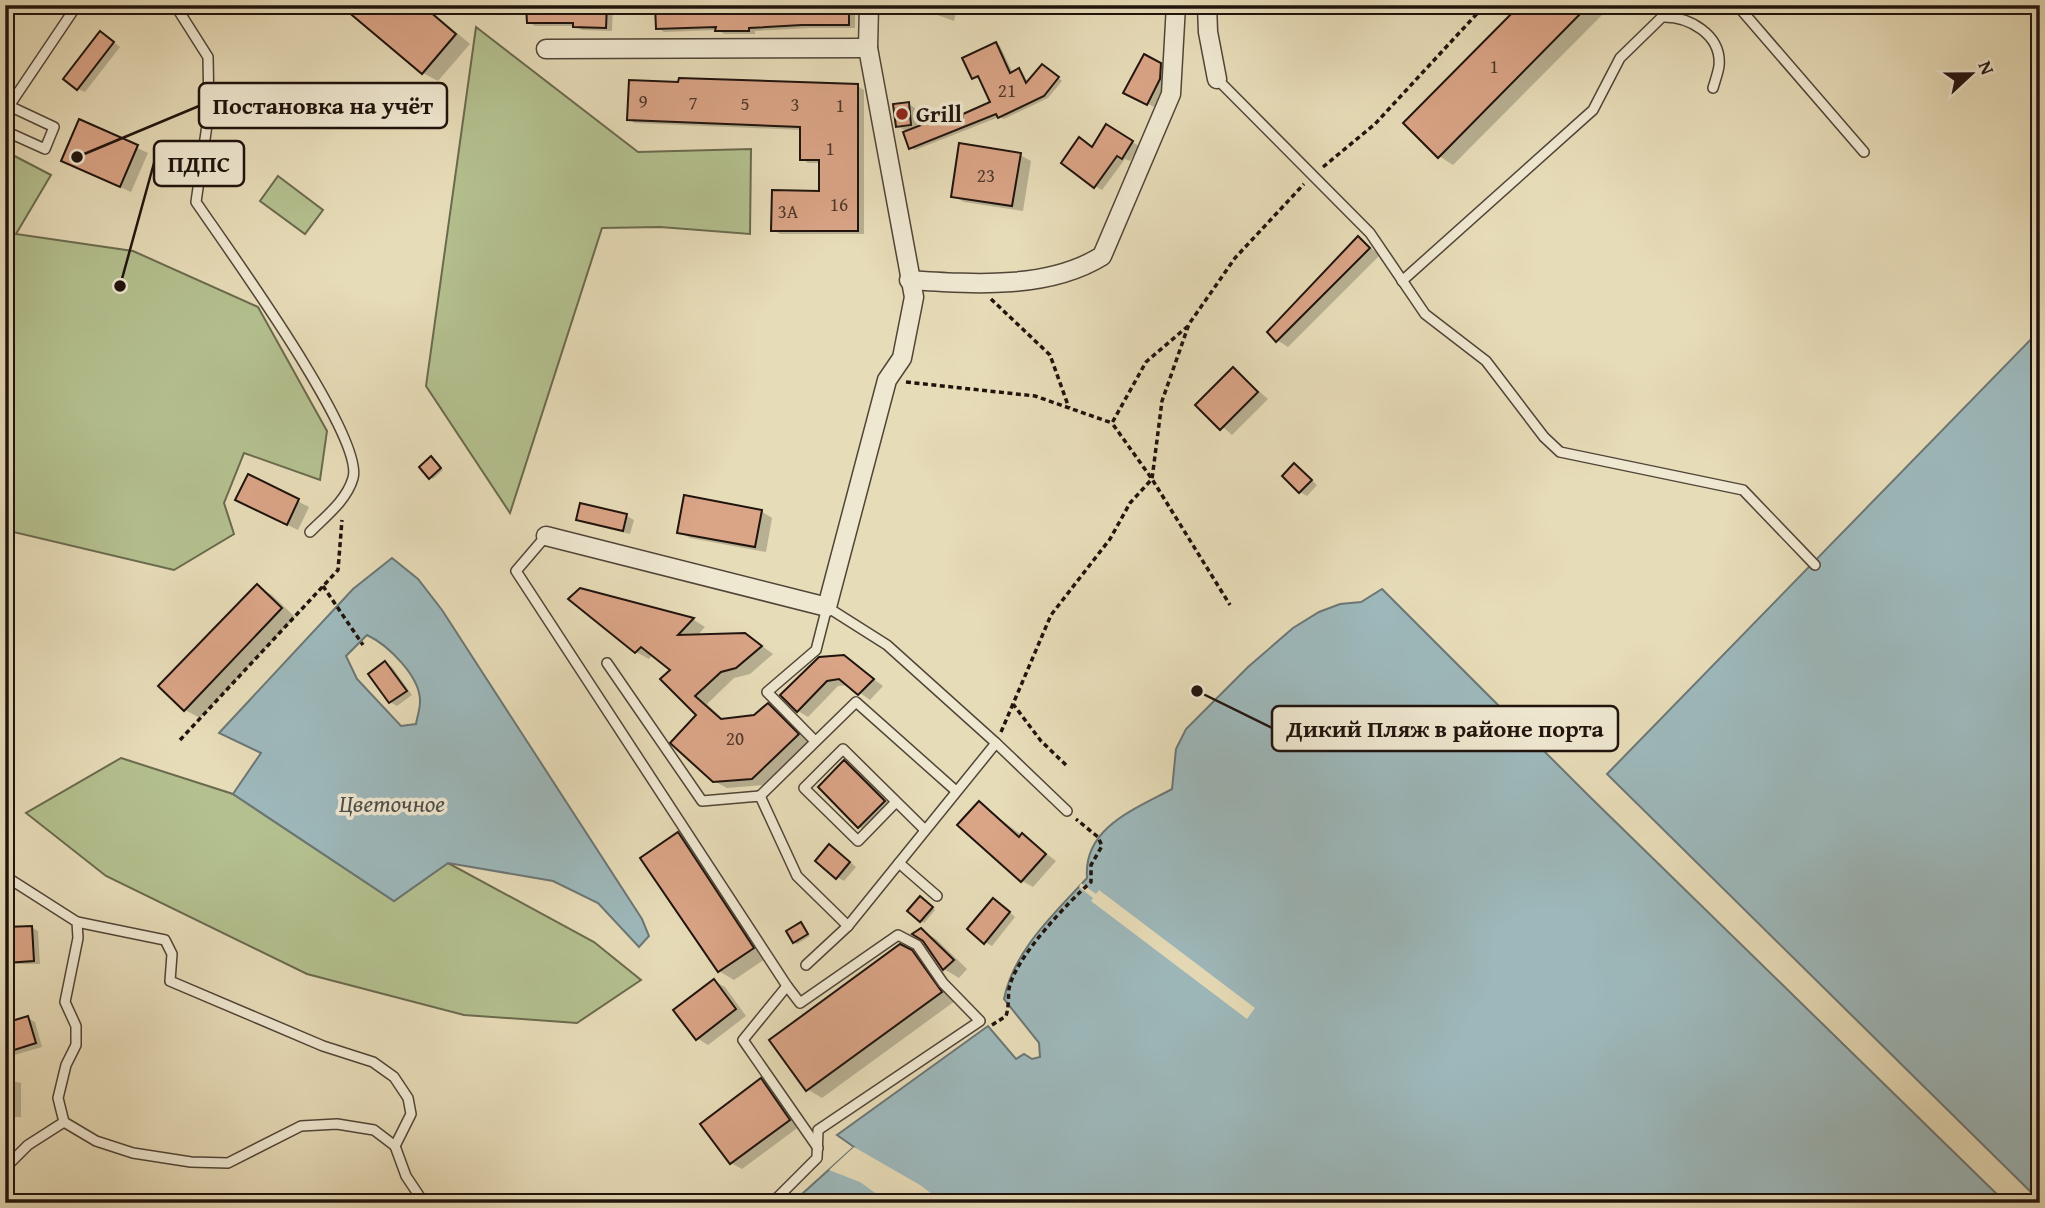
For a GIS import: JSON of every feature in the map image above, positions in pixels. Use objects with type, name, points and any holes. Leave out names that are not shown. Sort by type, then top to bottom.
[{"type":"street","points":[[546,537],[827,607],[887,380],[902,358],[913,315],[914,298],[868,48],[869,5]]},
{"type":"street","points":[[909,280],[975,284],[1079,270],[1102,256],[1171,94],[1176,5]]},
{"type":"street","points":[[1207,5],[1208,32],[1217,79]]},
{"type":"street","points":[[546,49],[868,48]]},
{"type":"lane","points":[[5,131],[45,149],[54,127],[6,107],[77,5]]},
{"type":"lane","points":[[175,5],[208,57],[209,111],[196,202],[327,400],[347,446],[354,476],[344,497],[310,533]]},
{"type":"lane","points":[[1073,8],[1084,5]]},
{"type":"lane","points":[[1402,281],[1592,110],[1620,58],[1662,17],[1665,5]]},
{"type":"lane","points":[[1737,5],[1864,152]]},
{"type":"lane","points":[[1662,17],[1676,16],[1697,24],[1713,45],[1719,64],[1713,88]]},
{"type":"lane","points":[[1217,79],[1370,233],[1425,314],[1486,361],[1544,436],[1560,452],[1743,490],[1815,565]]},
{"type":"lane","points":[[546,537],[516,571],[800,1003],[898,935],[917,944],[943,983],[980,1021],[818,1130],[817,1158],[772,1203]]},
{"type":"lane","points":[[815,741],[767,692],[816,650],[827,607],[887,645],[1067,811]]},
{"type":"lane","points":[[607,663],[702,801],[760,796],[856,702],[956,792]]},
{"type":"lane","points":[[806,965],[849,926],[996,743]]},
{"type":"lane","points":[[897,802],[858,841],[804,788],[843,749],[897,802],[925,830]]},
{"type":"lane","points":[[760,796],[797,876],[849,926]]},
{"type":"lane","points":[[899,863],[937,896]]},
{"type":"lane","points":[[5,876],[76,922],[165,940],[172,954],[170,981],[323,1046],[373,1062],[394,1077],[408,1098],[411,1114],[395,1146]]},
{"type":"lane","points":[[76,922],[78,938],[65,1002],[76,1026],[76,1045],[66,1065],[58,1098],[64,1122],[96,1141],[133,1153],[191,1162],[228,1163],[301,1125],[337,1124],[374,1130],[395,1146],[406,1176],[424,1203]]},
{"type":"lane","points":[[787,986],[743,1040],[818,1148]]},
{"type":"lane","points":[[5,1168],[28,1145],[64,1122]]},
{"type":"path","points":[[1112,424],[1146,362],[1189,324],[1235,258],[1312,175],[1375,124],[1485,5]]},
{"type":"path","points":[[975,284],[1050,355],[1069,408]]},
{"type":"path","points":[[996,743],[1051,615],[1110,539],[1130,503],[1152,479],[1162,401],[1189,324]]},
{"type":"path","points":[[887,380],[1035,396],[1112,424],[1152,479],[1230,605]]},
{"type":"path","points":[[180,740],[338,570],[344,497]]},
{"type":"path","points":[[323,586],[363,645]]},
{"type":"path","points":[[1013,704],[1041,741],[1066,765]]},
{"type":"path","points":[[980,1021],[993,1026],[1006,1016],[1010,989],[1017,970],[1068,901],[1091,882],[1091,865],[1102,846],[1098,838],[1067,811]]},
{"type":"green space","points":[[476,27],[638,152],[751,149],[750,234],[660,227],[602,228],[510,513],[426,386]]},
{"type":"green space","points":[[5,151],[51,175],[16,234],[133,251],[258,307],[327,431],[320,480],[244,453],[224,503],[234,534],[174,570],[5,530]]},
{"type":"green space","points":[[278,176],[323,210],[305,234],[260,201]]},
{"type":"green space","points":[[121,758],[233,794],[394,901],[448,863],[594,942],[641,980],[577,1023],[464,1015],[307,974],[106,876],[26,813]]},
{"type":"water","points":[[2040,330],[2040,1201],[1607,774]]},
{"type":"water","name":"Цветочное","points":[[392,558],[418,579],[442,610],[642,919],[649,936],[639,947],[598,903],[553,881],[448,863],[394,901],[233,794],[261,753],[219,733],[353,589]],"holes":[[[367,635],[402,663],[415,682],[420,702],[416,724],[401,726],[357,679],[346,656]]]},
{"type":"water","points":[[1382,589],[1589,796],[2006,1203],[792,1203],[854,1147],[837,1135],[988,1026],[1016,1059],[1024,1054],[1032,1059],[1040,1057],[1039,1043],[1004,999],[1009,981],[1026,949],[1049,919],[1087,878],[1088,861],[1093,846],[1102,833],[1128,813],[1172,789],[1176,749],[1186,729],[1248,667],[1293,628],[1319,612],[1340,604],[1361,602]]},
{"type":"pier","points":[[1081,883],[1096,894],[1099,890],[1255,1008],[1247,1019],[1091,901],[1093,898],[1079,887]]},
{"type":"pier","points":[[854,1147],[920,1185],[944,1203],[889,1203],[860,1182],[829,1170]]},
{"type":"building","points":[[340,5],[422,5],[456,34],[422,74]]},
{"type":"building","points":[[526,5],[607,5],[606,28],[573,27],[573,23],[527,23]]},
{"type":"building","points":[[655,5],[849,5],[849,25],[749,28],[749,31],[715,31],[716,27],[656,29]]},
{"type":"building","points":[[1520,5],[1589,5],[1438,158],[1403,123]]},
{"type":"building","points":[[100,31],[114,42],[77,90],[63,79]]},
{"type":"building","points":[[996,42],[1010,73],[1019,68],[1026,83],[1042,64],[1059,77],[1044,96],[998,118],[996,114],[909,149],[903,132],[957,111],[962,124],[963,114],[990,102],[978,76],[972,79],[962,58]]},
{"type":"building","points":[[1144,54],[1161,63],[1160,79],[1147,105],[1123,93]]},
{"type":"building","points":[[679,78],[858,84],[858,231],[771,231],[772,190],[819,191],[819,160],[800,160],[800,127],[627,120],[629,80],[678,82]]},
{"type":"building","points":[[909,102],[911,125],[896,127],[893,104]]},
{"type":"building","points":[[79,119],[138,145],[120,187],[61,161]]},
{"type":"building","points":[[1106,124],[1133,141],[1122,159],[1117,156],[1094,188],[1061,163],[1079,137],[1092,147]]},
{"type":"building","points":[[959,143],[1021,153],[1012,206],[951,197]]},
{"type":"building","points":[[1358,236],[1370,248],[1276,342],[1267,332]]},
{"type":"building","points":[[1233,367],[1258,392],[1220,430],[1195,405]]},
{"type":"building","points":[[431,456],[441,468],[429,479],[419,467]]},
{"type":"building","points":[[1294,463],[1312,480],[1299,493],[1282,476]]},
{"type":"building","points":[[248,474],[299,499],[287,525],[235,500]]},
{"type":"building","points":[[684,495],[762,510],[755,547],[677,533]]},
{"type":"building","points":[[580,503],[627,514],[623,531],[576,520]]},
{"type":"building","points":[[257,584],[282,608],[184,711],[158,686]]},
{"type":"building","points":[[580,588],[694,618],[678,635],[745,633],[762,646],[736,668],[721,672],[695,696],[721,719],[754,715],[768,703],[799,734],[752,779],[713,782],[670,743],[696,715],[660,679],[670,670],[641,647],[635,653],[568,599]]},
{"type":"building","points":[[844,655],[874,679],[858,695],[839,679],[827,681],[797,712],[780,695],[819,657]]},
{"type":"building","points":[[385,661],[407,691],[389,703],[368,674]]},
{"type":"building","points":[[844,760],[885,801],[858,828],[818,787]]},
{"type":"building","points":[[979,801],[1019,837],[1022,833],[1046,854],[1021,882],[957,825]]},
{"type":"building","points":[[678,832],[754,948],[718,972],[640,858]]},
{"type":"building","points":[[829,844],[850,862],[836,879],[815,861]]},
{"type":"building","points":[[920,896],[933,907],[920,922],[907,911]]},
{"type":"building","points":[[993,898],[1010,912],[984,944],[967,929]]},
{"type":"building","points":[[801,922],[808,934],[793,943],[786,931]]},
{"type":"building","points":[[32,926],[34,961],[5,963],[5,927]]},
{"type":"building","points":[[921,928],[954,960],[943,970],[923,941],[912,934]]},
{"type":"building","points":[[900,944],[912,950],[942,992],[806,1091],[769,1040]]},
{"type":"building","points":[[714,979],[736,1009],[696,1040],[673,1010]]},
{"type":"building","points":[[28,1016],[36,1043],[5,1053],[5,1023]]},
{"type":"building","points":[[761,1078],[790,1120],[730,1164],[700,1124]]},
{"type":"place","name":"Grill","points":[[902,114]]},
{"type":"place","name":"Постановка на учёт","points":[[77,157]]},
{"type":"place","name":"ПДПС","points":[[120,286]]},
{"type":"place","name":"Дикий Пляж в районе порта","points":[[1197,691]]}]
